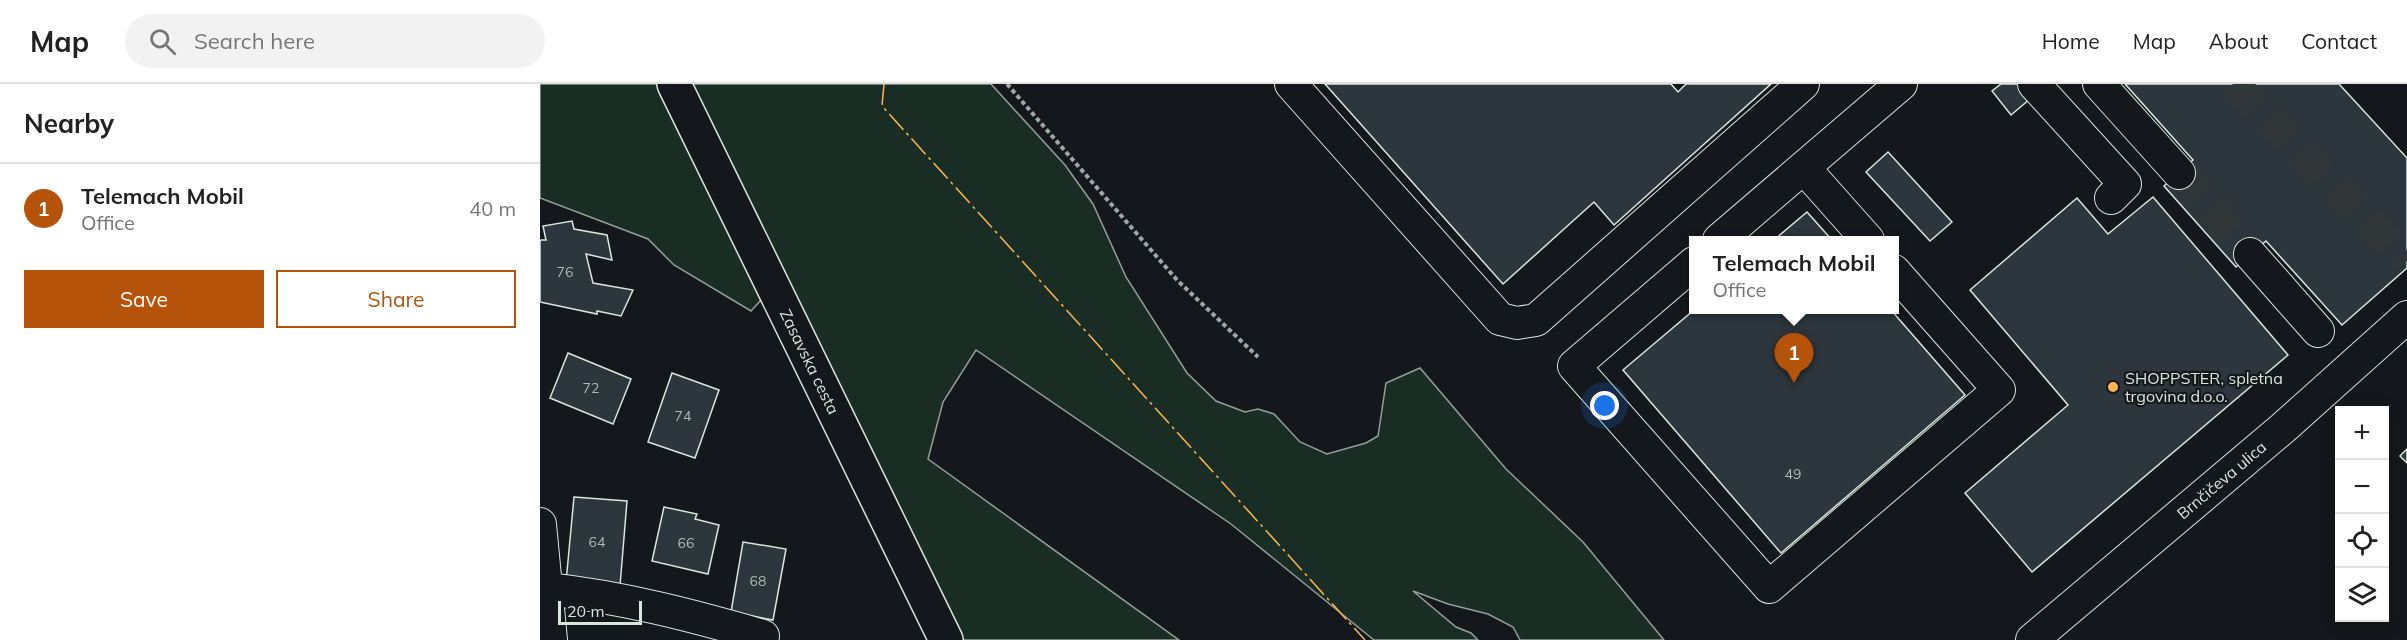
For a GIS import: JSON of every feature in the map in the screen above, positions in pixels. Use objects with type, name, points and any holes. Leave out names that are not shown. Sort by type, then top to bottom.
[{"type":"main road","name":"Zasavska cesta","points":[[674,84],[946,640]]},
{"type":"street","points":[[1290,84],[1500,319],[1517,323],[1536,320],[1803,84]]},
{"type":"street","points":[[1724,236],[1901,84]]},
{"type":"street","points":[[2034,84],[2125,184],[2111,198]]},
{"type":"street","points":[[2099,84],[2179,173]]},
{"type":"street","points":[[1804,168],[1864,236]]},
{"type":"street","points":[[2250,254],[2318,331]]},
{"type":"street","points":[[1689,267],[1574,366],[1769,586],[1999,390],[1899,277]]},
{"type":"street","name":"Brnčičeva ulica","points":[[2032,640],[2283,428],[2407,317]]},
{"type":"street","points":[[540,524],[548,589],[551,640]]},
{"type":"street","points":[[548,589],[597,594],[677,611],[763,636]]},
{"type":"path","points":[[1007,84],[1177,280],[1258,357]]},
{"type":"green space","points":[[540,84],[657,84],[761,300],[751,311],[674,265],[648,239],[540,198]]},
{"type":"green space","points":[[692,84],[991,84],[1065,165],[1093,204],[1126,277],[1187,373],[1216,401],[1245,412],[1258,409],[1274,414],[1300,442],[1327,454],[1366,443],[1378,436],[1386,383],[1420,368],[1506,469],[1583,542],[1664,640],[1520,640],[1513,627],[1488,614],[1448,604],[1413,591],[1456,627],[1471,633],[1478,640],[1374,640],[1231,524],[976,350],[943,402],[928,459],[1179,640],[960,640]]},
{"type":"building","points":[[1325,84],[1671,84],[1678,92],[1686,84],[1771,84],[1614,225],[1594,202],[1503,284]]},
{"type":"building","points":[[2001,84],[2018,84],[2030,99],[2011,115],[1992,91]]},
{"type":"building","points":[[2125,84],[2339,84],[2407,158],[2407,268],[2342,325],[2266,241],[2236,267],[2164,186],[2193,160]]},
{"type":"building","points":[[1888,152],[1952,222],[1930,241],[1866,172]]},
{"type":"building","points":[[2153,197],[2288,355],[2032,572],[1965,493],[2068,405],[1970,290],[2077,198],[2108,234]]},
{"type":"building","points":[[1807,212],[1828,236],[1779,236]]},
{"type":"building","points":[[572,221],[574,229],[607,235],[612,260],[586,254],[593,283],[633,290],[621,316],[597,311],[597,314],[540,302],[540,240],[546,240],[543,226]]},
{"type":"building","points":[[1689,314],[1894,314],[1965,395],[1781,553],[1623,370]]},
{"type":"building","points":[[568,353],[631,379],[613,424],[550,398]]},
{"type":"building","points":[[672,373],[719,390],[695,458],[648,442]]},
{"type":"building","points":[[2407,449],[2407,463],[2400,456]]},
{"type":"building","points":[[574,497],[627,501],[620,586],[566,582]]},
{"type":"building","points":[[664,507],[697,514],[695,519],[719,525],[708,574],[652,561]]},
{"type":"building","points":[[743,542],[786,549],[773,620],[731,612]]},
{"type":"tunnel","points":[[2233,84],[2407,261]]},
{"type":"tunnel","points":[[2179,173],[2250,254]]},
{"type":"power","points":[[884,84],[882,106],[1365,640]]},
{"type":"place","name":"Telemach Mobil","points":[[1794,383]]},
{"type":"place","name":"SHOPPSTER, spletna trgovina d.o.o.","points":[[2113,387]]}]
